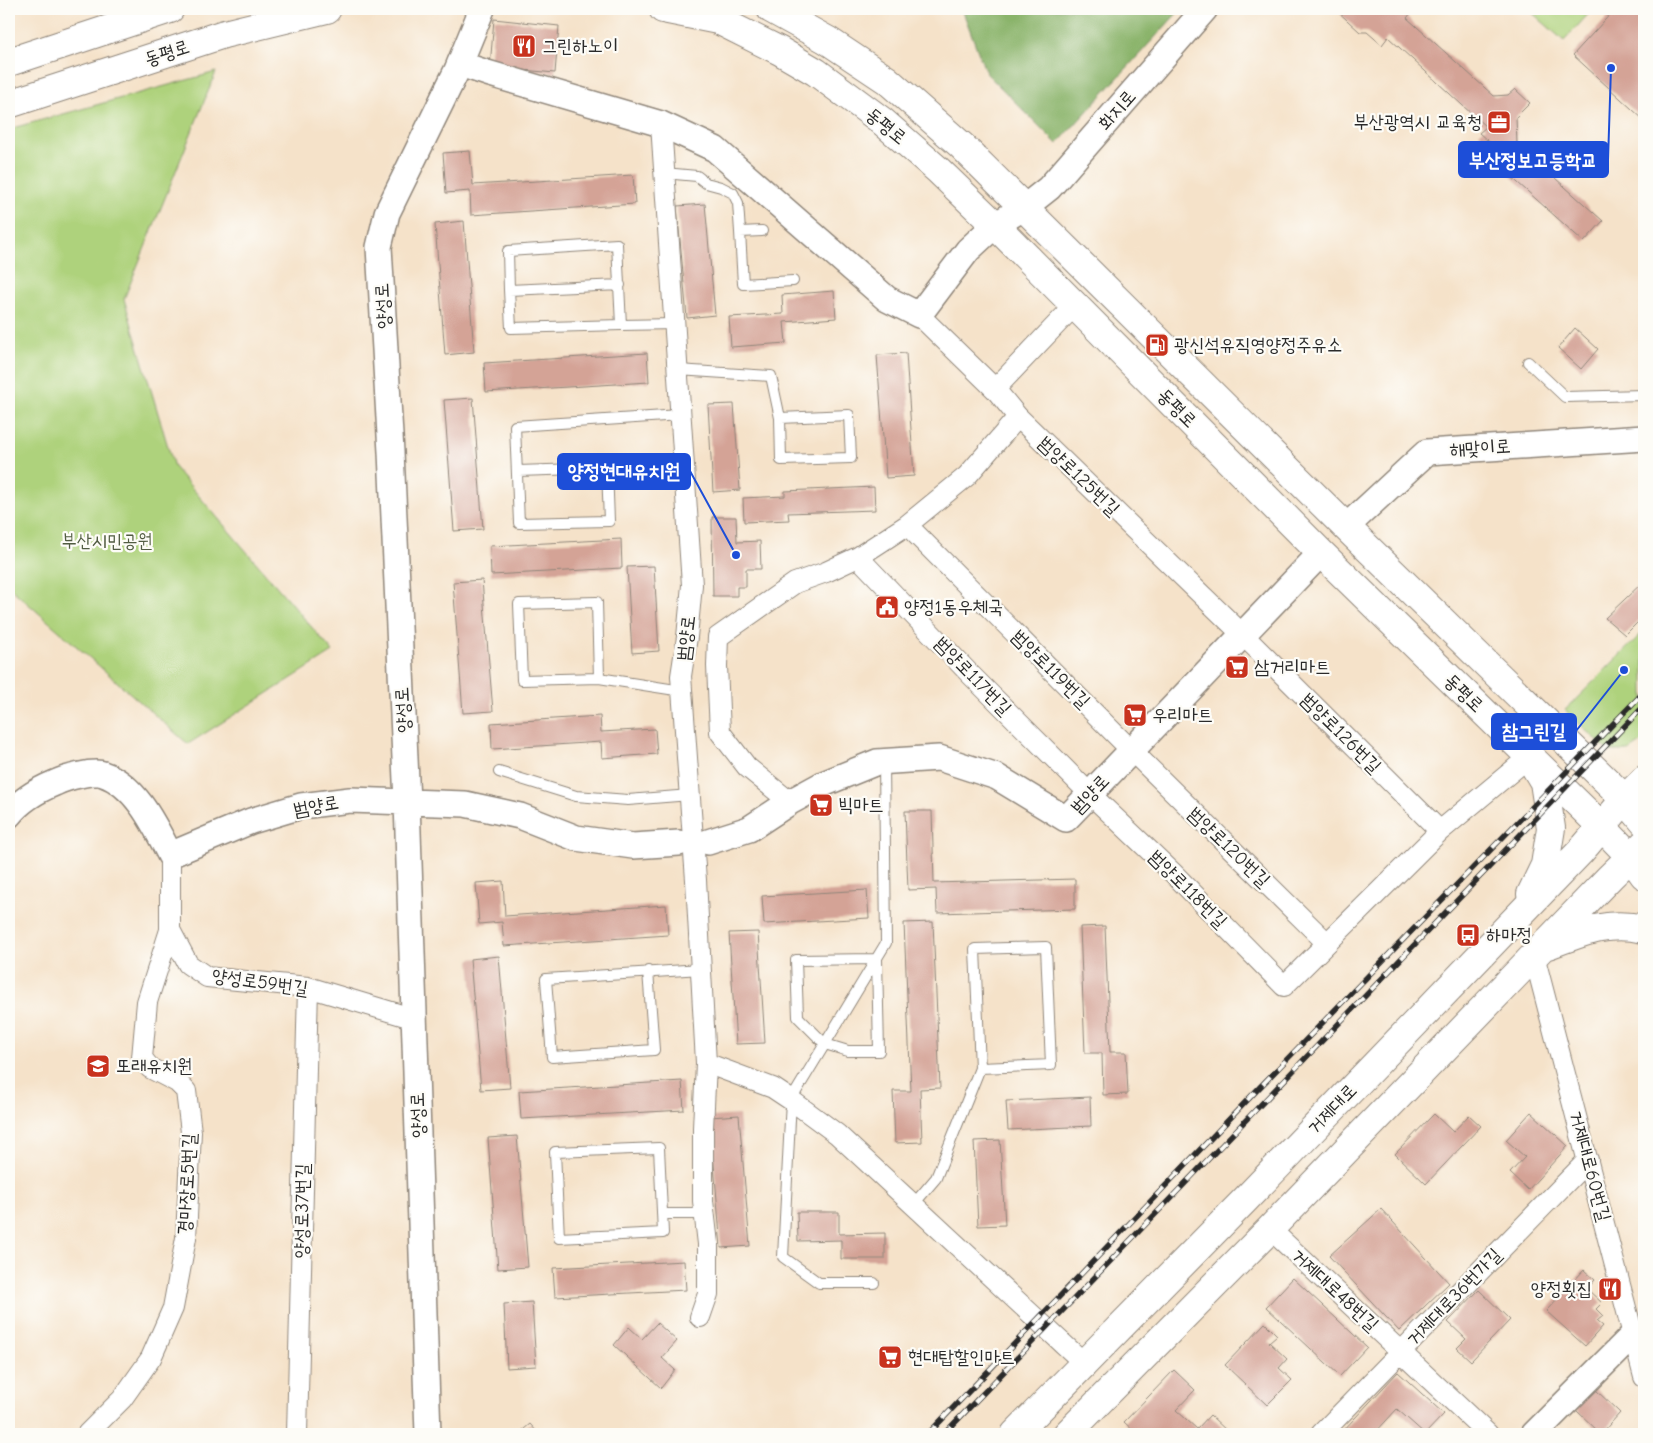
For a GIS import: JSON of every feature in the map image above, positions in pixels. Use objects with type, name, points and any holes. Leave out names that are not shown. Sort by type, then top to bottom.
[{"type":"main road","points":[[9,62],[170,9]]},
{"type":"main road","name":"동평로","points":[[9,104],[224,34],[327,9]]},
{"type":"main road","name":"동평로","points":[[663,9],[718,20],[780,51],[816,72],[882,122],[938,170],[1321,553],[1529,757],[1602,827],[1640,859]]},
{"type":"main road","name":"동평로","points":[[771,9],[827,40],[887,80],[962,146],[1346,527],[1626,799],[1644,822]]},
{"type":"main road","points":[[1523,911],[1545,865],[1552,828],[1544,782],[1529,757]]},
{"type":"main road","name":"거제대로","points":[[1015,1434],[1244,1201],[1581,852],[1644,780]]},
{"type":"main road","name":"거제대로","points":[[1067,1434],[1270,1229],[1538,951],[1640,859]]},
{"type":"main road","points":[[1538,951],[1585,931],[1607,926],[1624,925],[1644,929]]},
{"type":"street","name":"양성로","points":[[428,1434],[407,802],[392,471],[379,247],[387,214],[460,64],[482,9]]},
{"type":"street","name":"화지로","points":[[919,315],[968,250],[995,225],[1025,207],[1049,188],[1205,9]]},
{"type":"street","points":[[460,64],[661,124],[716,148],[887,300],[919,315]]},
{"type":"street","name":"범양로","points":[[661,124],[692,585],[681,676],[696,880],[706,1063],[703,1128],[704,1214],[708,1244],[708,1294],[700,1317]]},
{"type":"street","points":[[994,390],[1074,306]]},
{"type":"street","name":"범양로125번길","points":[[919,315],[994,390],[1018,417],[1242,634]]},
{"type":"street","name":"범양로","points":[[790,802],[747,767],[720,732],[717,666],[718,637],[795,584],[826,572],[858,556],[907,525],[967,476],[1018,417]]},
{"type":"street","name":"해맞이로","points":[[1346,527],[1427,452],[1644,438]]},
{"type":"street","name":"범양로119번길","points":[[907,525],[1131,750]]},
{"type":"street","name":"범양로","points":[[708,842],[749,829],[790,802],[823,784],[877,762],[939,758],[997,777],[1066,819],[1321,553]]},
{"type":"street","name":"범양로117번길","points":[[858,556],[970,674],[1090,794]]},
{"type":"street","name":"범양로126번길","points":[[1242,634],[1440,831]]},
{"type":"street","points":[[687,637],[718,637]]},
{"type":"street","name":"범양로120번길","points":[[1131,750],[1327,943]]},
{"type":"street","points":[[1327,943],[1440,831],[1529,757]]},
{"type":"street","points":[[9,815],[36,791],[68,777],[102,773],[124,785],[153,821],[170,855]]},
{"type":"street","name":"범양로118번길","points":[[1090,794],[1173,873],[1284,986],[1327,943]]},
{"type":"street","name":"범양로","points":[[170,855],[251,820],[301,806],[350,800],[465,804],[520,816],[576,838],[633,846],[679,844]]},
{"type":"street","name":"양성로59번길","points":[[170,855],[170,930],[188,964],[207,977],[308,987],[415,1020]]},
{"type":"street","name":"경마장로5번길","points":[[87,1434],[122,1399],[151,1358],[173,1308],[186,1238],[191,1132],[186,1091],[177,1082],[150,1068],[142,1058],[147,1002],[170,930]]},
{"type":"street","name":"거제대로60번길","points":[[1538,951],[1588,1160],[1639,1334],[1644,1377]]},
{"type":"street","name":"양성로37번길","points":[[296,1434],[308,987]]},
{"type":"street","points":[[706,1063],[773,1088],[837,1134],[912,1206],[1084,1363]]},
{"type":"street","name":"거제대로36번가길","points":[[1320,1434],[1588,1160]]},
{"type":"street","name":"거제대로48번길","points":[[1270,1229],[1488,1434]]},
{"type":"street","points":[[1534,1434],[1639,1334]]},
{"type":"lane","points":[[664,173],[697,176],[706,183],[722,187],[733,194],[738,203],[743,284],[793,281]]},
{"type":"lane","points":[[740,232],[762,231]]},
{"type":"lane","points":[[621,325],[617,244],[508,251],[511,328],[675,324]]},
{"type":"lane","points":[[509,290],[620,285]]},
{"type":"lane","points":[[1528,362],[1566,397],[1644,395]]},
{"type":"lane","points":[[678,370],[771,376],[780,418],[781,460],[851,458],[849,416],[780,418]]},
{"type":"lane","points":[[518,471],[607,468],[609,521],[519,524],[515,426],[680,415]]},
{"type":"lane","points":[[599,678],[597,602],[519,604],[522,680],[599,678],[682,691]]},
{"type":"lane","points":[[874,1283],[819,1283],[784,1257],[791,1100],[886,943],[884,762]]},
{"type":"lane","points":[[499,772],[576,796],[628,800],[690,795]]},
{"type":"lane","points":[[912,1206],[936,1178],[980,1068],[975,949],[1046,946],[1051,1065],[980,1068]]},
{"type":"lane","points":[[877,959],[879,1051],[848,1051],[825,1044],[798,1017],[796,960],[877,959]]},
{"type":"lane","points":[[648,971],[654,1050],[552,1057],[546,979],[648,971],[701,969]]},
{"type":"lane","points":[[659,1148],[662,1214],[663,1233],[559,1238],[555,1152],[659,1148]]},
{"type":"lane","points":[[662,1214],[704,1214]]},
{"type":"green space","points":[[962,9],[1181,9],[1057,144],[986,73]]},
{"type":"green space","points":[[1528,9],[1593,9],[1564,41]]},
{"type":"green space","name":"부산시민공원","points":[[216,72],[124,299],[174,467],[333,652],[188,744],[9,587],[9,129]]},
{"type":"green space","points":[[1644,631],[1644,741],[1629,751],[1608,751],[1565,710]]},
{"type":"building","name":"부산광역시 교육청","points":[[1335,9],[1406,9],[1411,13],[1407,18],[1494,96],[1508,95],[1515,89],[1530,103],[1516,117],[1517,144],[1603,221],[1584,242],[1489,157],[1496,148],[1479,133],[1486,127],[1388,37],[1382,45],[1367,32],[1360,32]]},
{"type":"building","points":[[1615,9],[1644,9],[1644,120],[1573,55]]},
{"type":"building","name":"그린하노이","points":[[494,19],[559,26],[555,73],[490,67]]},
{"type":"building","points":[[470,151],[473,185],[633,175],[635,204],[471,215],[470,191],[446,193],[443,153]]},
{"type":"building","points":[[705,204],[715,315],[687,318],[677,206]]},
{"type":"building","points":[[464,221],[474,352],[445,355],[435,224]]},
{"type":"building","points":[[834,291],[836,318],[784,322],[786,343],[731,347],[729,317],[783,314],[782,295]]},
{"type":"building","points":[[1575,328],[1598,349],[1581,369],[1558,348]]},
{"type":"building","points":[[647,353],[649,382],[486,392],[484,363]]},
{"type":"building","points":[[906,353],[914,476],[886,478],[877,355]]},
{"type":"building","points":[[473,398],[483,529],[454,531],[444,400]]},
{"type":"building","points":[[734,404],[740,490],[713,492],[708,405]]},
{"type":"building","points":[[874,487],[875,510],[788,513],[789,520],[744,522],[743,498],[785,496],[785,491]]},
{"type":"building","points":[[712,517],[736,517],[737,542],[760,541],[761,569],[746,569],[746,587],[737,587],[737,596],[713,596]]},
{"type":"building","points":[[621,539],[622,568],[491,575],[490,546]]},
{"type":"building","points":[[654,566],[659,651],[632,653],[627,567]]},
{"type":"building","points":[[482,580],[493,711],[463,713],[453,582]]},
{"type":"building","points":[[1644,581],[1644,616],[1625,635],[1605,618]]},
{"type":"building","points":[[600,716],[601,732],[655,729],[657,754],[602,758],[601,742],[492,749],[491,723]]},
{"type":"building","points":[[905,811],[932,811],[934,883],[1075,879],[1075,909],[937,913],[936,889],[908,890]]},
{"type":"building","points":[[503,881],[505,916],[666,905],[668,935],[504,946],[502,922],[479,924],[476,883]]},
{"type":"building","points":[[867,890],[869,918],[764,924],[762,896]]},
{"type":"building","points":[[933,922],[940,1088],[920,1089],[922,1142],[895,1143],[893,1091],[911,1091],[904,923]]},
{"type":"building","points":[[1105,926],[1110,1052],[1126,1052],[1128,1094],[1103,1095],[1102,1053],[1085,1053],[1080,927]]},
{"type":"building","points":[[758,932],[765,1043],[736,1044],[729,933]]},
{"type":"building","points":[[499,956],[510,1088],[481,1090],[470,959]]},
{"type":"building","points":[[682,1081],[684,1110],[521,1119],[519,1091]]},
{"type":"building","points":[[1090,1097],[1091,1126],[1008,1130],[1006,1101]]},
{"type":"building","points":[[1531,1112],[1568,1146],[1528,1190],[1510,1173],[1525,1157],[1506,1140]]},
{"type":"building","points":[[1434,1114],[1453,1132],[1469,1115],[1481,1126],[1426,1184],[1395,1154]]},
{"type":"building","points":[[739,1115],[750,1246],[721,1248],[710,1117]]},
{"type":"building","points":[[517,1136],[528,1267],[498,1269],[488,1138]]},
{"type":"building","points":[[1000,1140],[1005,1225],[978,1226],[974,1141]]},
{"type":"building","points":[[1381,1209],[1449,1283],[1399,1331],[1329,1256]]},
{"type":"building","points":[[797,1212],[839,1212],[839,1234],[885,1233],[885,1259],[841,1259],[841,1240],[798,1241]]},
{"type":"building","points":[[684,1261],[686,1290],[555,1297],[553,1268]]},
{"type":"building","points":[[1584,1270],[1595,1280],[1587,1289],[1602,1303],[1596,1309],[1603,1316],[1597,1321],[1603,1326],[1585,1346],[1546,1311]]},
{"type":"building","points":[[1293,1278],[1367,1347],[1340,1376],[1266,1307]]},
{"type":"building","points":[[1479,1290],[1510,1320],[1471,1361],[1457,1348],[1466,1339],[1448,1322]]},
{"type":"building","points":[[532,1302],[536,1366],[507,1368],[504,1304]]},
{"type":"building","points":[[657,1323],[677,1341],[662,1358],[675,1370],[661,1388],[614,1345],[629,1327],[642,1339]]},
{"type":"building","points":[[1265,1323],[1277,1335],[1269,1342],[1287,1359],[1279,1368],[1292,1380],[1267,1405],[1225,1365]]},
{"type":"building","points":[[1174,1370],[1195,1390],[1176,1410],[1197,1429],[1210,1415],[1230,1434],[1137,1434],[1124,1422]]},
{"type":"building","points":[[1398,1372],[1444,1414],[1425,1434],[1397,1409],[1374,1434],[1340,1434]]},
{"type":"building","points":[[1594,1388],[1620,1413],[1601,1434],[1575,1409]]},
{"type":"building","points":[[530,1424],[539,1434],[518,1434]]},
{"type":"railway","points":[[928,1434],[1259,1088],[1644,692]]},
{"type":"railway","points":[[944,1434],[1644,706]]},
{"type":"place","name":"그린하노이","points":[[524,46]]},
{"type":"place","name":"부산정보고등학교","points":[[1611,68]]},
{"type":"place","name":"부산광역시 교육청","points":[[1499,122]]},
{"type":"place","name":"광신석유직영양정주유소","points":[[1157,345]]},
{"type":"place","name":"양정현대유치원","points":[[736,555]]},
{"type":"place","name":"양정1동우체국","points":[[887,607]]},
{"type":"place","name":"삼거리마트","points":[[1237,667]]},
{"type":"place","name":"참그린길","points":[[1624,670]]},
{"type":"place","name":"우리마트","points":[[1135,715]]},
{"type":"place","name":"빅마트","points":[[821,805]]},
{"type":"place","name":"하마정","points":[[1468,935]]},
{"type":"place","name":"또래유치원","points":[[98,1066]]},
{"type":"place","name":"양정횟집","points":[[1610,1289]]},
{"type":"place","name":"현대탑할인마트","points":[[890,1357]]}]
